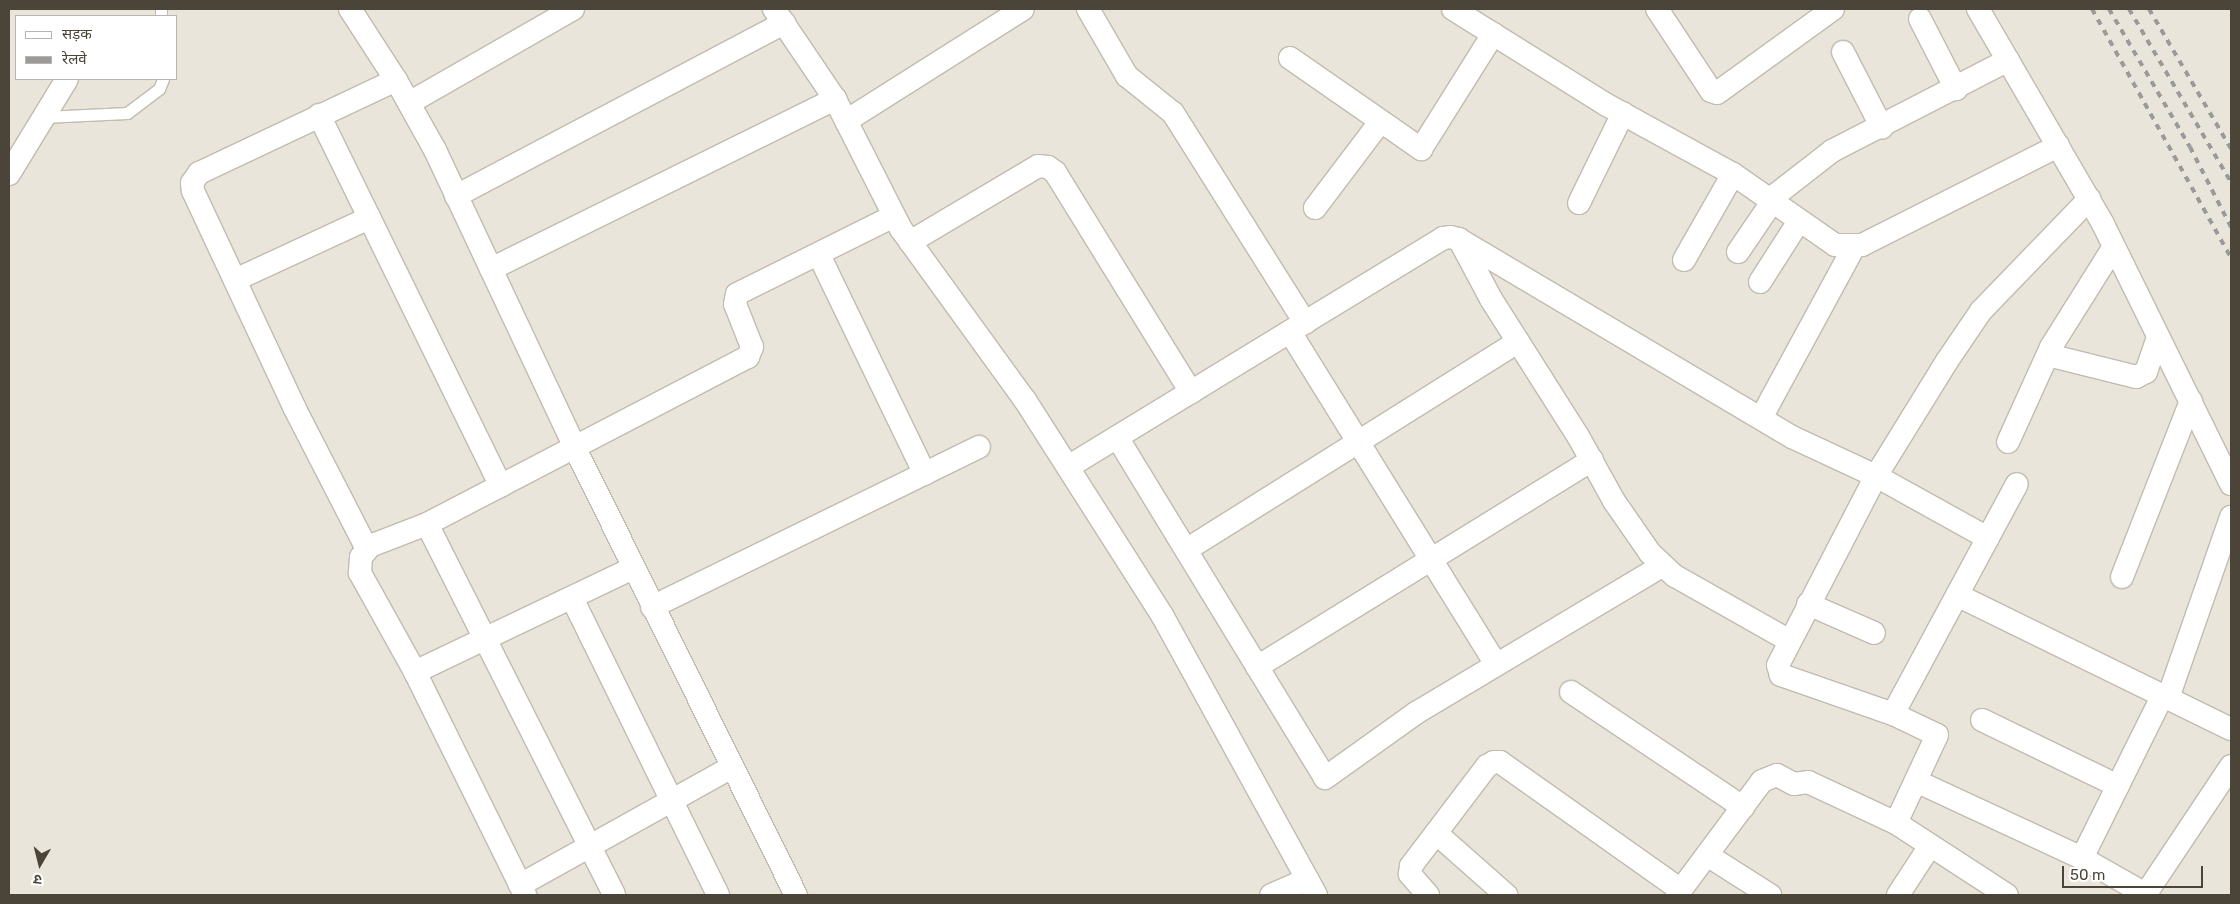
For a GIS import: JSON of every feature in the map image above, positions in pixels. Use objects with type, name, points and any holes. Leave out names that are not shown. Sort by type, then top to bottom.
[{"type":"street","points":[[350,9],[396,80],[456,196],[575,448],[730,768],[796,895]]},
{"type":"street","points":[[409,103],[572,9]]},
{"type":"street","points":[[846,121],[1023,9]]},
{"type":"street","points":[[1088,9],[1126,76],[1173,113],[1298,327],[1360,444],[1496,664]]},
{"type":"street","points":[[1453,9],[1623,113],[1733,174],[1826,240],[1854,247]]},
{"type":"street","points":[[1657,9],[1711,91],[1717,92],[1833,9]]},
{"type":"street","points":[[1978,9],[2089,199],[2231,484]]},
{"type":"street","points":[[456,196],[779,16],[835,99],[894,216],[910,242],[1025,400],[1162,615],[1312,887],[1271,895]]},
{"type":"street","points":[[1920,19],[1956,89]]},
{"type":"street","points":[[1290,58],[1415,147],[1425,146],[1493,34]]},
{"type":"street","points":[[1843,52],[1882,128]]},
{"type":"street","points":[[1738,252],[1771,201],[1832,151],[1882,128],[2008,60]]},
{"type":"street","points":[[9,174],[66,80]]},
{"type":"street","points":[[370,546],[364,542],[294,407],[193,191],[194,177],[319,115],[396,80]]},
{"type":"street","points":[[490,269],[835,99]]},
{"type":"street","points":[[1579,203],[1623,113]]},
{"type":"street","points":[[319,115],[501,486]]},
{"type":"street","points":[[1314,208],[1380,122]]},
{"type":"street","points":[[1761,418],[1854,247],[2058,146]]},
{"type":"street","points":[[910,242],[1038,166],[1048,167],[1055,172],[1191,392]]},
{"type":"street","points":[[1684,260],[1733,174]]},
{"type":"street","points":[[1896,823],[1937,735],[1893,714],[1782,675],[1778,665],[1876,476],[1946,361],[1981,311],[2089,199]]},
{"type":"street","points":[[730,768],[589,847],[522,890],[414,672],[360,573],[361,557],[370,546],[426,524],[748,357],[752,347],[735,304],[737,294],[894,216]]},
{"type":"street","points":[[235,280],[369,218]]},
{"type":"street","points":[[1760,282],[1799,221]]},
{"type":"street","points":[[1068,467],[1443,238],[1459,239],[1804,443],[1876,476],[1988,538]]},
{"type":"street","points":[[1459,239],[1518,342],[1637,536],[1662,566],[1790,641]]},
{"type":"street","points":[[2008,442],[2048,355],[2113,248]]},
{"type":"street","points":[[819,254],[925,474]]},
{"type":"street","points":[[2048,355],[2136,377],[2146,372],[2158,337]]},
{"type":"street","points":[[1186,550],[1360,444],[1518,342]]},
{"type":"street","points":[[2122,577],[2191,401]]},
{"type":"street","points":[[1116,437],[1325,778],[1408,718],[1662,566]]},
{"type":"street","points":[[652,607],[979,447]]},
{"type":"street","points":[[1257,667],[1592,460]]},
{"type":"street","points":[[1893,714],[2017,484]]},
{"type":"street","points":[[2082,858],[2166,696],[2231,518]]},
{"type":"street","points":[[426,524],[614,895]]},
{"type":"street","points":[[414,672],[633,568]]},
{"type":"street","points":[[1957,595],[2231,729]]},
{"type":"street","points":[[572,598],[718,895]]},
{"type":"street","points":[[1808,604],[1874,633]]},
{"type":"street","points":[[1571,692],[1743,807]]},
{"type":"street","points":[[1982,720],[2118,786]]},
{"type":"street","points":[[1428,895],[1410,874],[1411,866],[1487,766],[1500,762],[1679,893],[1762,781],[1777,776],[1794,784],[1808,782],[1896,823],[2007,895]]},
{"type":"street","points":[[1916,782],[2082,858],[2145,895],[2231,766]]},
{"type":"street","points":[[1436,833],[1506,895]]},
{"type":"street","points":[[1898,895],[1930,846]]},
{"type":"street","points":[[1707,855],[1770,895]]},
{"type":"lane","points":[[44,117],[127,113],[158,89],[162,80]]},
{"type":"shaded area","points":[[9,9],[2231,9],[2231,895],[9,895]]},
{"type":"railway","points":[[2092,9],[2231,258]]},
{"type":"railway","points":[[2109,9],[2190,147],[2231,227]]},
{"type":"railway","points":[[2129,9],[2231,182]]},
{"type":"railway","points":[[2149,9],[2231,149]]}]
